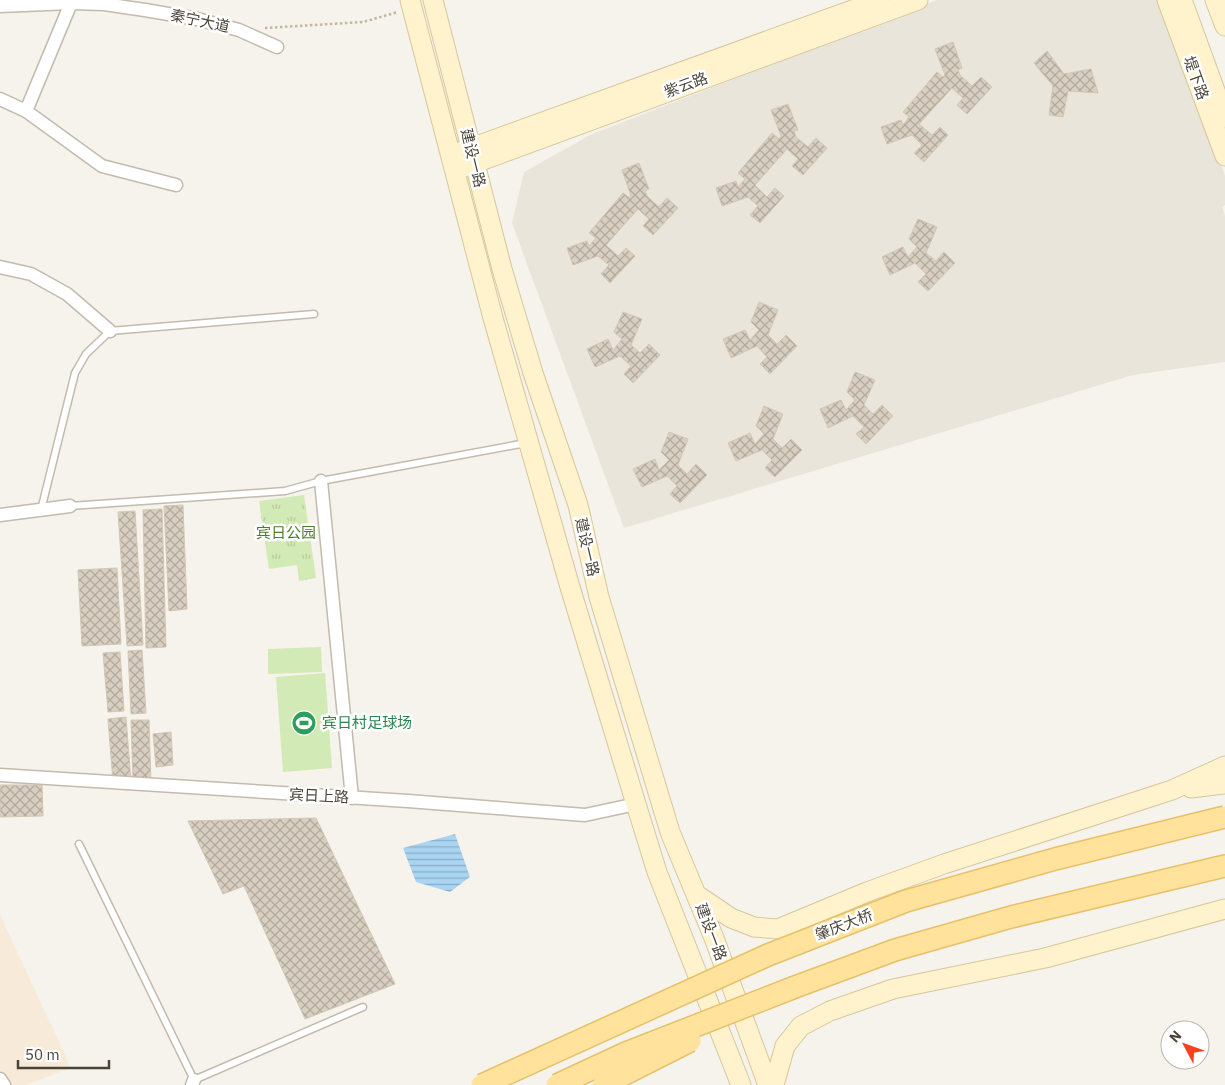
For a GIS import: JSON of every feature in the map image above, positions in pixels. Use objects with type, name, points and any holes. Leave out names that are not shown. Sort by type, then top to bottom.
[{"type":"main road","name":"肇庆大桥","points":[[482,1085],[768,955],[906,901],[1055,859],[1225,817]]},
{"type":"main road","points":[[557,1085],[626,1053],[895,950],[1011,917],[1225,866]]},
{"type":"main road","points":[[603,1085],[795,987]]},
{"type":"street","name":"建设一路","points":[[433,0],[502,269],[533,373],[578,505],[599,597],[670,832],[741,1008],[768,1085]]},
{"type":"street","name":"紫云路","points":[[473,156],[880,0]]},
{"type":"street","name":"紫云路","points":[[452,163],[918,0]]},
{"type":"street","name":"堤下路","points":[[1168,0],[1225,156]]},
{"type":"street","name":"堤下路","points":[[1182,0],[1225,118]]},
{"type":"street","points":[[1216,0],[1225,26]]},
{"type":"street","points":[[26,111],[71,3]]},
{"type":"street","name":"秦宁大道","points":[[0,6],[71,3],[104,4],[145,10],[197,19],[239,30],[277,47]]},
{"type":"street","name":"建设一路","points":[[411,4],[492,318],[570,587],[636,804],[657,872],[741,1085]]},
{"type":"street","points":[[422,47],[444,42]]},
{"type":"street","points":[[0,99],[26,111],[102,166],[176,185]]},
{"type":"street","points":[[0,267],[31,274],[67,294],[110,331]]},
{"type":"street","points":[[321,481],[352,798]]},
{"type":"street","points":[[0,515],[70,506]]},
{"type":"street","points":[[697,895],[731,918],[754,927],[778,929],[866,892],[944,864],[1172,790],[1225,766]]},
{"type":"street","name":"宾日上路","points":[[0,775],[586,815],[636,804]]},
{"type":"street","points":[[1172,790],[1225,784]]},
{"type":"street","points":[[774,1085],[785,1046],[801,1026],[830,1011],[893,988],[1045,958],[1222,911]]},
{"type":"street","points":[[0,1079],[4,1085]]},
{"type":"lane","points":[[41,510],[75,373],[86,354],[110,331],[314,314]]},
{"type":"lane","points":[[70,506],[285,491],[321,481],[528,443]]},
{"type":"lane","points":[[79,844],[193,1083],[363,1007]]},
{"type":"path","points":[[239,30],[363,22],[411,4]]},
{"type":"shaded area","points":[[937,0],[1162,0],[1225,176],[1225,205],[1222,207],[1225,216],[1225,362],[1133,375],[624,528],[512,223],[524,172],[592,134]]},
{"type":"shaded area","points":[[0,915],[71,1068],[26,1085],[10,1085],[0,1070]]},
{"type":"green space","name":"宾日公园","points":[[304,495],[316,578],[299,581],[297,565],[269,569],[259,501]]},
{"type":"green space","points":[[321,647],[322,672],[268,674],[268,649]]},
{"type":"green space","name":"宾日村足球场","points":[[325,673],[332,768],[283,772],[276,677]]},
{"type":"water","points":[[455,834],[470,877],[450,892],[416,882],[403,848]]},
{"type":"building","points":[[953,42],[962,68],[958,70],[960,75],[972,86],[981,77],[992,87],[967,114],[957,105],[963,98],[952,88],[919,124],[932,135],[940,127],[948,135],[924,162],[914,153],[922,145],[912,135],[887,144],[881,127],[901,120],[903,125],[909,117],[903,112],[937,72],[943,77],[945,75],[935,49]]},
{"type":"building","points":[[1047,51],[1064,74],[1091,69],[1098,93],[1068,91],[1063,117],[1049,115],[1053,86],[1034,63]]},
{"type":"building","points":[[788,104],[798,130],[794,131],[796,137],[808,147],[816,138],[827,148],[803,175],[792,166],[798,159],[787,149],[755,185],[767,197],[775,188],[784,196],[760,223],[750,215],[758,206],[748,197],[722,206],[716,188],[736,181],[738,187],[745,179],[738,173],[772,133],[779,139],[781,136],[771,110]]},
{"type":"building","points":[[639,163],[649,189],[645,191],[647,196],[659,207],[667,198],[678,208],[653,235],[643,226],[649,219],[638,209],[606,245],[618,256],[626,248],[635,256],[610,283],[601,274],[609,265],[598,256],[573,265],[567,248],[587,241],[589,246],[596,238],[589,233],[623,193],[630,198],[631,196],[622,170]]},
{"type":"building","points":[[918,219],[937,227],[926,253],[936,261],[944,252],[955,263],[928,291],[918,282],[926,274],[915,263],[890,275],[882,257],[903,247],[908,257],[917,247],[909,239]]},
{"type":"building","points":[[759,302],[778,310],[768,335],[777,344],[786,335],[797,346],[770,374],[760,364],[767,357],[757,346],[731,358],[723,339],[745,330],[750,340],[759,330],[751,322]]},
{"type":"building","points":[[623,312],[642,319],[631,345],[640,353],[649,344],[660,355],[633,383],[624,374],[631,366],[620,356],[595,367],[587,349],[608,339],[613,350],[622,339],[614,332]]},
{"type":"building","points":[[855,372],[875,380],[864,405],[873,414],[882,405],[893,416],[866,444],[856,434],[864,427],[853,416],[828,428],[820,409],[841,400],[846,410],[855,400],[847,392]]},
{"type":"building","points":[[764,406],[783,414],[773,439],[782,448],[791,439],[802,450],[775,477],[765,468],[772,460],[762,450],[736,461],[728,443],[750,433],[755,444],[764,434],[756,426]]},
{"type":"building","points":[[669,432],[688,439],[678,465],[687,474],[696,464],[707,475],[680,503],[670,494],[677,486],[667,476],[642,487],[633,469],[655,459],[659,470],[669,460],[661,452]]},
{"type":"building","points":[[183,505],[187,609],[169,611],[164,506]]},
{"type":"building","points":[[162,509],[166,647],[146,648],[143,510]]},
{"type":"building","points":[[135,511],[143,645],[127,646],[118,512]]},
{"type":"building","points":[[117,568],[121,644],[82,646],[78,570]]},
{"type":"building","points":[[142,650],[146,713],[131,714],[128,651]]},
{"type":"building","points":[[120,652],[124,711],[108,712],[103,653]]},
{"type":"building","points":[[126,717],[131,781],[113,782],[108,719]]},
{"type":"building","points":[[131,720],[149,720],[151,782],[133,783]]},
{"type":"building","points":[[171,732],[173,765],[156,767],[153,734]]},
{"type":"building","points":[[0,785],[42,785],[43,816],[0,817]]},
{"type":"building","points":[[316,818],[395,984],[305,1019],[244,886],[223,894],[188,821]]},
{"type":"place","name":"宾日村足球场","points":[[304,723]]}]
